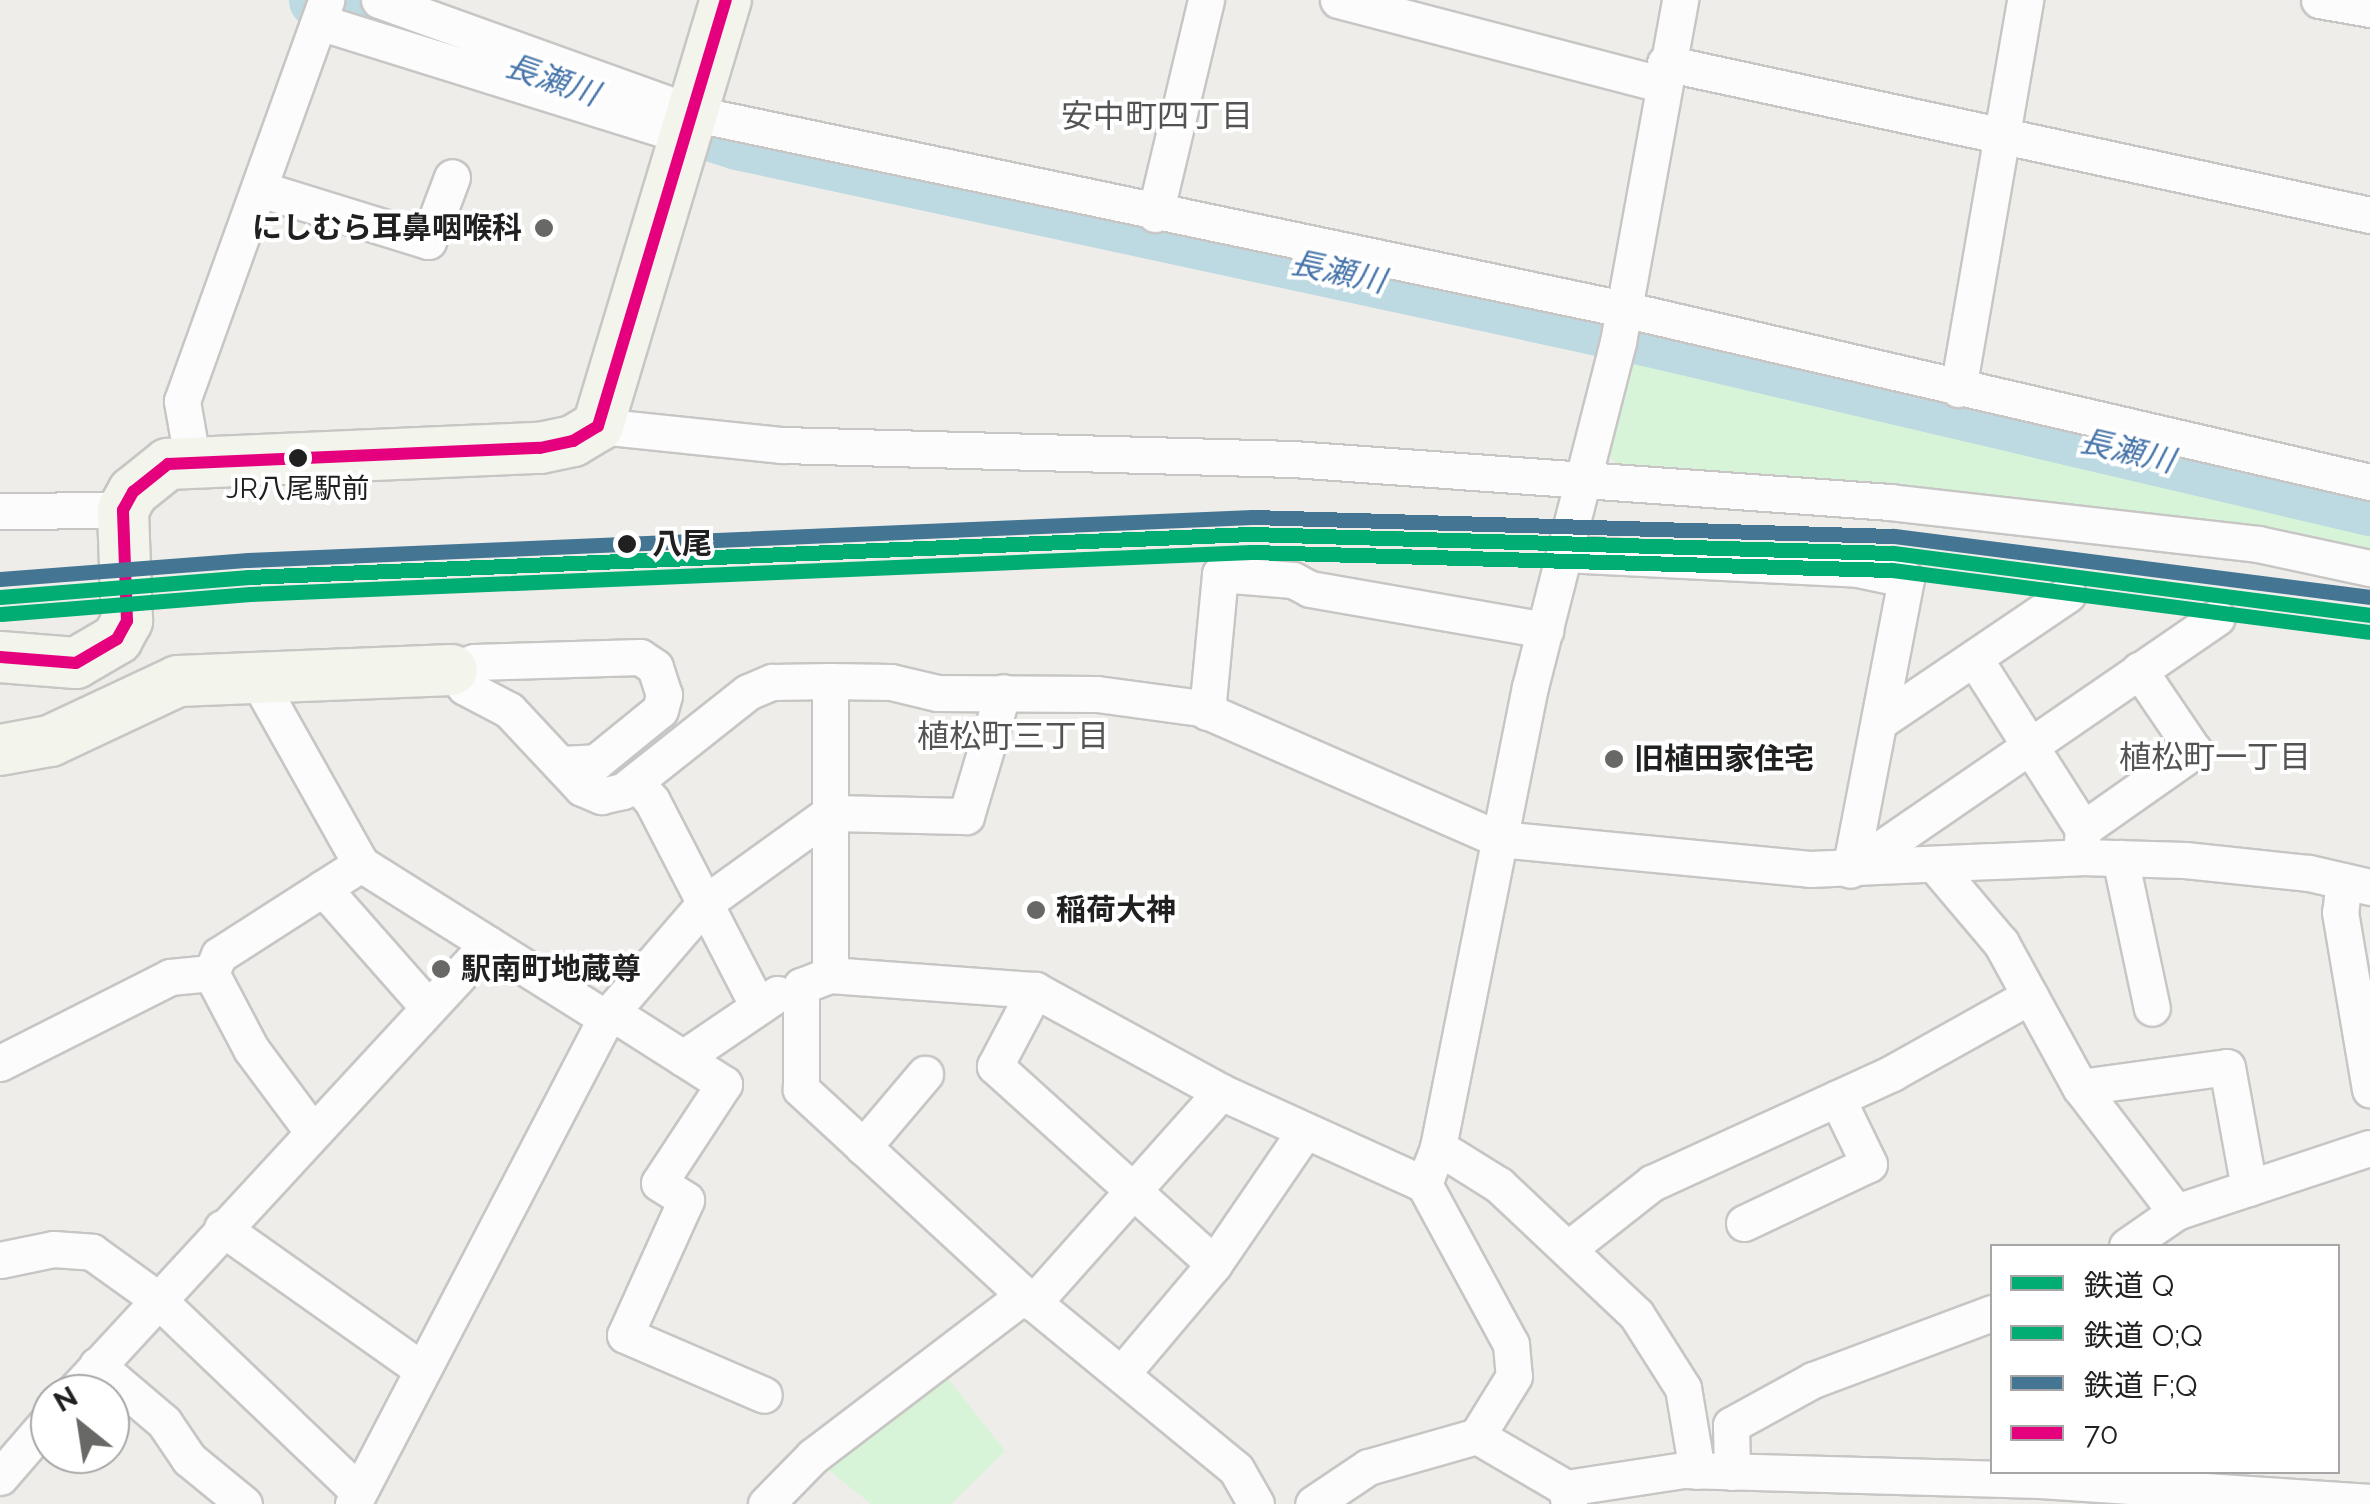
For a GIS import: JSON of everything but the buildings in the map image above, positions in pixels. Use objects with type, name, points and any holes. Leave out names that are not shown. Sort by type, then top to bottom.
[{"type":"street","points":[[379,0],[693,124]]},
{"type":"street","points":[[1155,214],[1206,0]]},
{"type":"street","points":[[1338,0],[1663,74],[2004,137],[2370,215]]},
{"type":"street","points":[[1424,1184],[1438,1147],[1545,630],[1586,479],[1621,324],[1663,74],[1680,0]]},
{"type":"street","points":[[1958,389],[2004,137],[2024,0]]},
{"type":"street","points":[[2319,0],[2370,8]]},
{"type":"street","points":[[598,426],[693,124],[717,4]]},
{"type":"street","points":[[192,458],[182,400],[323,11],[693,124],[1155,214],[1621,324],[1958,389],[2370,482]]},
{"type":"street","points":[[260,189],[428,241],[452,178]]},
{"type":"street","points":[[0,658],[76,663],[117,639],[127,621],[123,510],[148,477],[192,458],[540,448],[573,441],[598,426],[782,445],[1294,459],[1586,479],[2089,522],[2370,568]]},
{"type":"street","points":[[0,510],[123,510]]},
{"type":"street","points":[[1564,554],[1858,569],[1906,579],[1850,870]]},
{"type":"street","points":[[1208,712],[1220,574],[1293,580],[1310,590],[1545,630]]},
{"type":"street","points":[[1880,722],[2068,594]]},
{"type":"street","points":[[1850,870],[2217,618]]},
{"type":"street","points":[[0,750],[50,742],[178,680],[452,670],[474,662],[640,657],[662,679],[660,710],[596,762],[561,764]]},
{"type":"street","points":[[1974,658],[2082,843]]},
{"type":"street","points":[[509,710],[505,684],[522,661]]},
{"type":"street","points":[[452,670],[464,686],[509,710],[582,788],[601,796],[635,782],[748,692],[772,682],[891,682],[937,693],[1097,694],[1208,712],[1500,839],[1850,870],[1935,865],[2082,843],[2120,858],[2357,884],[2340,912],[2370,1089]]},
{"type":"street","points":[[2082,843],[2194,751],[2140,670]]},
{"type":"street","points":[[256,677],[361,864],[724,1084],[659,1183],[686,1200],[624,1335],[764,1395]]},
{"type":"street","points":[[830,681],[830,814],[816,981],[801,1089],[1029,1299],[1124,1371],[1236,1469],[1256,1504]]},
{"type":"street","points":[[0,1260],[53,1249],[92,1252],[156,1298],[355,1497],[609,1015],[705,904],[830,814],[966,816],[1003,692]]},
{"type":"street","points":[[635,782],[652,801],[756,1004]]},
{"type":"street","points":[[2120,858],[2152,1008]]},
{"type":"street","points":[[211,973],[219,955],[361,864]]},
{"type":"street","points":[[1935,865],[2002,943],[2080,1087],[2176,1212]]},
{"type":"street","points":[[323,888],[428,1007]]},
{"type":"street","points":[[89,1374],[488,944]]},
{"type":"street","points":[[0,1063],[170,977],[211,973]]},
{"type":"street","points":[[211,973],[250,1049],[312,1131]]},
{"type":"street","points":[[683,1058],[756,1004],[816,981],[1035,990],[1220,1092],[1424,1184],[1510,1344],[1514,1376],[1477,1436],[1368,1467],[1313,1504]]},
{"type":"street","points":[[1035,990],[995,1066],[1214,1264]]},
{"type":"street","points":[[1568,1249],[1652,1183],[1837,1098],[2030,996]]},
{"type":"street","points":[[2080,1087],[2227,1067],[2249,1188]]},
{"type":"street","points":[[863,1146],[925,1074]]},
{"type":"street","points":[[766,1504],[875,1406],[1029,1299],[1220,1092]]},
{"type":"street","points":[[1744,1223],[1869,1164],[1837,1098]]},
{"type":"street","points":[[1124,1371],[1214,1264],[1305,1131]]},
{"type":"street","points":[[1438,1147],[1499,1184],[1568,1249],[1664,1351],[1682,1388],[1697,1471]]},
{"type":"street","points":[[2130,1244],[2176,1212],[2370,1148]]},
{"type":"street","points":[[222,1228],[420,1368]]},
{"type":"street","points":[[1732,1472],[1731,1426],[1813,1380],[1990,1314]]},
{"type":"street","points":[[97,1365],[164,1422],[189,1459],[244,1504]]},
{"type":"street","points":[[1477,1436],[1568,1496],[1697,1471],[2040,1480],[2370,1502]]},
{"type":"street","points":[[0,1477],[30,1443]]},
{"type":"green space","points":[[1628,342],[2370,517],[2370,555],[2176,517],[1624,473],[1607,453]]},
{"type":"green space","points":[[943,1372],[1005,1451],[951,1504],[871,1504],[826,1468]]},
{"type":"waterway","name":"長瀬川","points":[[316,0],[482,57]]},
{"type":"waterway","name":"長瀬川","points":[[653,115],[737,142],[1645,338],[2370,508]]},
{"type":"rail line","name":"F;Q","points":[[0,579],[248,560],[1252,517],[1894,536],[2370,597]]},
{"type":"rail line","name":"Q","points":[[0,597],[249,577],[1251,534],[1893,553],[2370,615]]},
{"type":"rail line","name":"O;Q","points":[[1,614],[250,594],[1251,552],[1892,570],[2368,632]]},
{"type":"transit line","name":"70","points":[[598,426],[726,0]]},
{"type":"transit line","name":"70","points":[[0,657],[76,663],[117,639],[127,621],[123,510],[133,492],[168,464],[540,448],[573,441],[598,426]]},
{"type":"place","name":"にしむら耳鼻咽喉科","points":[[544,228]]},
{"type":"place","name":"JR八尾駅前","points":[[298,458]]},
{"type":"place","name":"八尾","points":[[627,544]]},
{"type":"place","name":"旧植田家住宅","points":[[1614,759]]},
{"type":"place","name":"稲荷大神","points":[[1036,910]]},
{"type":"place","name":"駅南町地蔵尊","points":[[441,969]]},
{"type":"district","name":"安中町四丁目","points":[[1157,116]]},
{"type":"district","name":"植松町三丁目","points":[[1013,736]]},
{"type":"district","name":"植松町一丁目","points":[[2215,757]]}]
